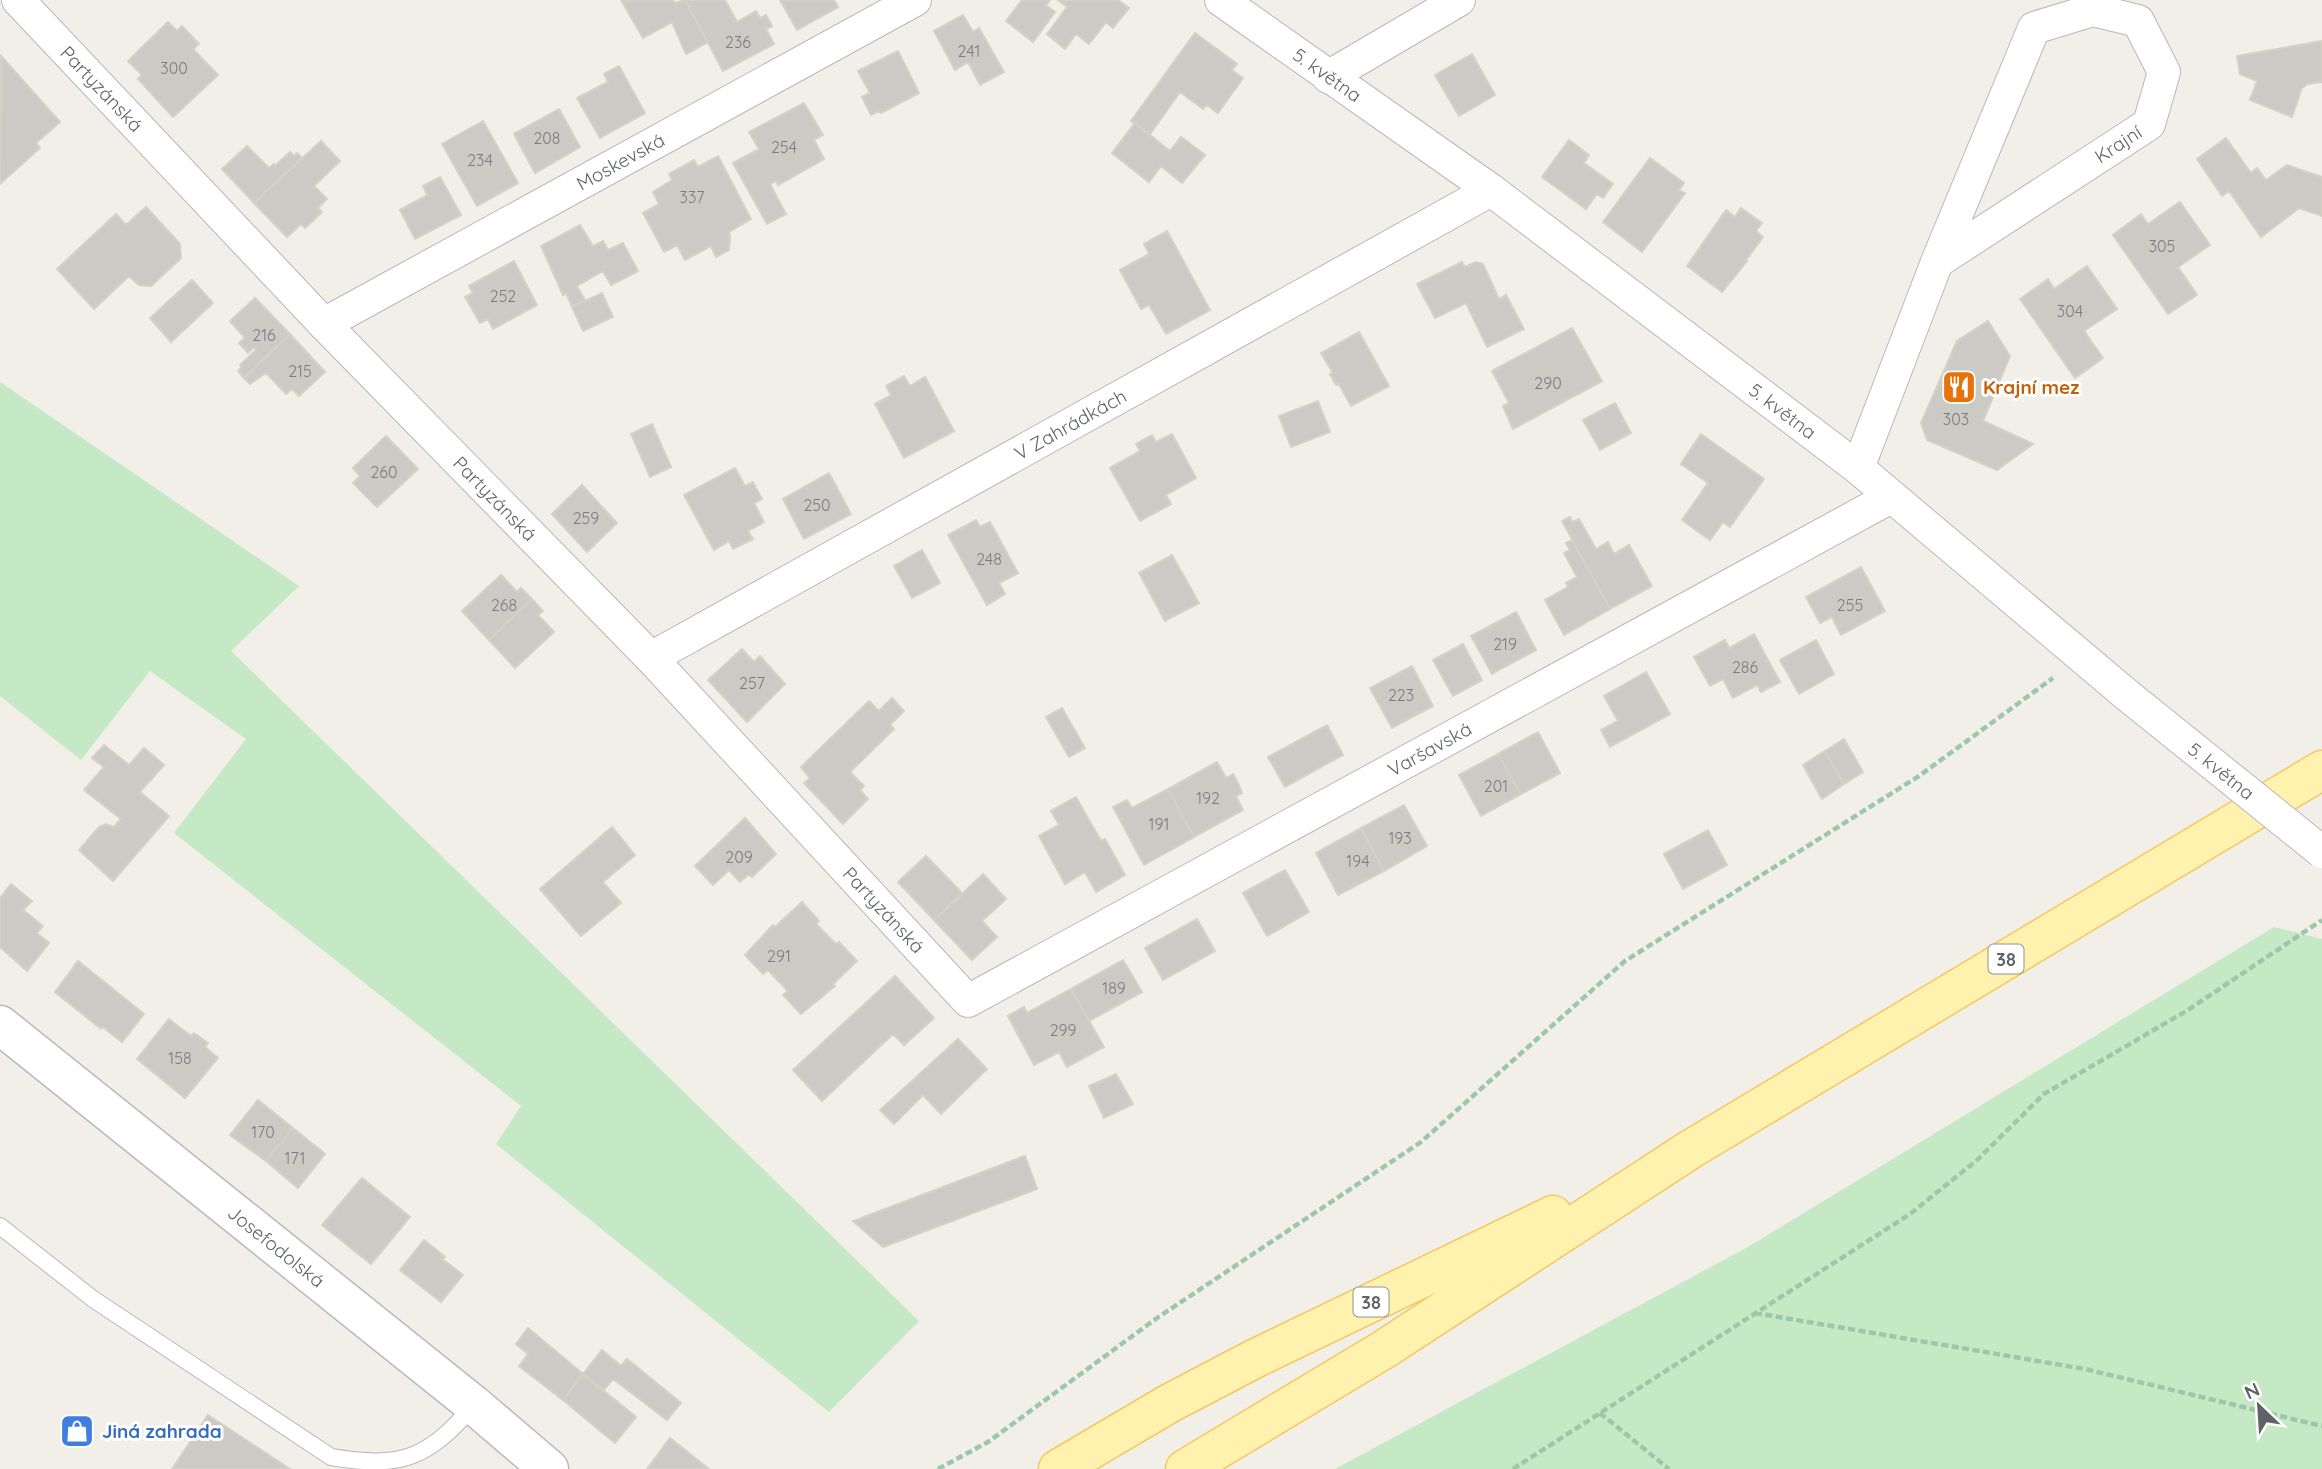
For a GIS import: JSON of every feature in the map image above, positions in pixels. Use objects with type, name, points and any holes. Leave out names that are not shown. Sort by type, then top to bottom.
[{"type":"main road","name":"38","points":[[1185,1469],[1383,1350],[1690,1149],[2322,770]]},
{"type":"main road","name":"Josefodolská","points":[[0,1025],[474,1405],[549,1469]]},
{"type":"main road","name":"38","points":[[1058,1469],[1170,1403],[1256,1358],[1690,1149]]},
{"type":"street","name":"Partyzánská","points":[[18,0],[324,324],[650,659],[968,1000]]},
{"type":"street","name":"Moskevská","points":[[324,324],[915,0]]},
{"type":"street","name":"5. května","points":[[1221,0],[1491,190],[1857,468],[2127,695],[2322,852]]},
{"type":"street","points":[[1328,77],[1459,0]]},
{"type":"street","name":"Krajní","points":[[1857,468],[1937,262],[2034,28],[2094,10],[2138,21],[2164,72],[2149,124],[1937,262]]},
{"type":"street","name":"V Zahrádkách","points":[[650,659],[1491,190]]},
{"type":"street","name":"Varšavská","points":[[968,1000],[1891,497]]},
{"type":"lane","points":[[0,1226],[93,1299],[331,1457],[366,1465],[387,1466],[401,1463],[440,1443],[474,1405]]},
{"type":"path","points":[[938,1469],[988,1442],[1157,1318],[1421,1142],[1625,961],[1919,776],[2081,657]]},
{"type":"path","points":[[1513,1469],[1910,1214],[1976,1161],[2044,1094],[2188,1010],[2322,920]]},
{"type":"path","points":[[1754,1313],[2085,1369],[2322,1426]]},
{"type":"path","points":[[1600,1413],[1669,1469]]},
{"type":"green space","points":[[0,382],[299,586],[231,651],[919,1321],[829,1412],[496,1144],[521,1106],[174,833],[246,739],[150,671],[81,760],[0,696]]},
{"type":"green space","points":[[2274,927],[2322,939],[2322,1469],[1335,1469],[1748,1247]]},
{"type":"building","points":[[621,0],[673,0],[675,3],[685,0],[708,42],[686,54],[672,22],[643,38]]},
{"type":"building","points":[[685,0],[725,0],[737,22],[756,11],[760,18],[766,15],[772,26],[766,29],[774,44],[723,71]]},
{"type":"building","points":[[780,0],[834,0],[838,7],[797,30]]},
{"type":"building","points":[[1022,0],[1050,0],[1046,5],[1055,12],[1033,42],[1006,21]]},
{"type":"building","points":[[1058,0],[1118,0],[1129,8],[1113,28],[1106,22],[1089,44],[1076,34],[1065,49],[1047,34],[1067,7]]},
{"type":"building","points":[[963,15],[973,32],[979,28],[1004,72],[980,85],[968,62],[955,70],[934,31]]},
{"type":"building","points":[[168,22],[177,31],[182,26],[199,44],[193,49],[218,75],[173,117],[138,79],[142,75],[128,61]]},
{"type":"building","points":[[1195,33],[1237,64],[1232,70],[1243,78],[1218,113],[1207,105],[1203,109],[1180,92],[1150,134],[1131,121]]},
{"type":"building","points":[[2322,41],[2322,82],[2308,84],[2302,88],[2292,117],[2250,100],[2257,81],[2240,74],[2237,56]]},
{"type":"building","points":[[898,51],[919,93],[881,113],[879,111],[871,115],[862,97],[870,93],[858,71]]},
{"type":"building","points":[[1472,54],[1495,95],[1459,116],[1435,75]]},
{"type":"building","points":[[1,56],[60,122],[36,143],[40,148],[0,184]]},
{"type":"building","points":[[619,66],[645,113],[600,138],[577,98],[608,82],[604,74]]},
{"type":"building","points":[[804,103],[823,135],[814,140],[824,159],[778,185],[776,181],[770,184],[786,214],[767,224],[733,163],[759,149],[749,132]]},
{"type":"building","points":[[559,109],[580,147],[535,173],[514,134]]},
{"type":"building","points":[[483,121],[518,183],[477,206],[442,144]]},
{"type":"building","points":[[1135,123],[1170,151],[1181,137],[1205,155],[1182,183],[1161,166],[1149,182],[1112,153]]},
{"type":"building","points":[[2226,138],[2251,173],[2257,168],[2266,180],[2287,165],[2322,177],[2322,216],[2299,208],[2261,237],[2229,191],[2222,196],[2197,159]]},
{"type":"building","points":[[1569,140],[1589,155],[1584,163],[1613,184],[1603,198],[1597,194],[1586,209],[1542,177]]},
{"type":"building","points":[[321,141],[340,161],[314,186],[327,199],[318,208],[322,212],[305,228],[301,224],[287,237],[254,203]]},
{"type":"building","points":[[247,146],[269,168],[290,152],[294,156],[297,153],[302,158],[254,203],[222,169]]},
{"type":"building","points":[[718,156],[751,219],[729,232],[729,250],[716,257],[711,246],[685,260],[677,245],[664,252],[643,213],[659,204],[653,192],[672,180],[669,174],[694,160],[698,167]]},
{"type":"building","points":[[1650,158],[1684,183],[1679,190],[1685,193],[1642,252],[1603,222]]},
{"type":"building","points":[[440,177],[461,215],[415,239],[400,210],[427,195],[423,186]]},
{"type":"building","points":[[2180,202],[2210,245],[2178,267],[2197,295],[2168,314],[2113,235],[2141,214],[2148,224]]},
{"type":"building","points":[[146,207],[180,244],[181,258],[151,286],[139,285],[129,276],[94,309],[57,269],[116,214],[126,225]]},
{"type":"building","points":[[1741,208],[1762,223],[1756,231],[1763,237],[1722,292],[1687,266],[1726,210],[1735,217]]},
{"type":"building","points":[[580,225],[593,246],[603,241],[608,250],[623,243],[638,271],[611,285],[603,271],[577,286],[585,300],[572,307],[566,293],[563,295],[541,246]]},
{"type":"building","points":[[1167,231],[1210,310],[1166,334],[1149,305],[1141,309],[1120,270],[1149,254],[1144,244]]},
{"type":"building","points":[[514,261],[537,305],[493,329],[488,319],[480,323],[465,297],[473,293],[469,286]]},
{"type":"building","points":[[1462,262],[1465,267],[1476,262],[1483,264],[1499,299],[1506,295],[1524,329],[1487,347],[1466,303],[1435,318],[1417,284]]},
{"type":"building","points":[[2087,266],[2117,309],[2084,331],[2103,358],[2075,378],[2020,299],[2048,279],[2054,289]]},
{"type":"building","points":[[192,280],[213,303],[171,342],[150,318]]},
{"type":"building","points":[[602,293],[613,317],[583,331],[572,307]]},
{"type":"building","points":[[255,298],[290,334],[244,378],[238,371],[242,367],[240,365],[256,350],[254,347],[248,353],[239,343],[245,338],[230,321]]},
{"type":"building","points":[[1988,321],[2010,356],[1983,421],[2033,444],[1997,470],[1927,440],[1921,423],[1957,341]]},
{"type":"building","points":[[1572,328],[1602,381],[1513,429],[1503,406],[1509,403],[1492,371]]},
{"type":"building","points":[[1359,332],[1389,386],[1351,406],[1339,384],[1336,385],[1330,374],[1333,373],[1321,353]]},
{"type":"building","points":[[290,334],[325,372],[299,396],[292,389],[286,394],[266,373],[250,384],[244,378]]},
{"type":"building","points":[[904,376],[910,386],[925,377],[954,431],[904,458],[875,404],[891,395],[886,386]]},
{"type":"building","points":[[1318,401],[1330,432],[1291,447],[1279,416]]},
{"type":"building","points":[[1615,403],[1631,433],[1600,450],[1583,420]]},
{"type":"building","points":[[652,424],[671,467],[650,477],[631,434]]},
{"type":"building","points":[[1172,434],[1196,478],[1166,495],[1171,504],[1140,521],[1110,468],[1140,451],[1136,444],[1152,435],[1156,442]]},
{"type":"building","points":[[1701,434],[1764,479],[1730,527],[1723,522],[1710,540],[1682,520],[1708,483],[1681,464]]},
{"type":"building","points":[[386,436],[418,469],[377,507],[353,483],[360,476],[353,468]]},
{"type":"building","points":[[735,468],[745,486],[753,482],[762,499],[754,503],[764,522],[748,531],[753,539],[733,549],[729,541],[714,550],[684,495]]},
{"type":"building","points":[[829,473],[851,514],[804,539],[783,499]]},
{"type":"building","points":[[582,485],[617,523],[587,552],[552,514]]},
{"type":"building","points":[[1570,517],[1573,522],[1579,519],[1596,549],[1608,542],[1614,554],[1629,545],[1652,586],[1610,609],[1562,521]]},
{"type":"building","points":[[976,520],[980,527],[990,522],[1018,573],[999,583],[1005,594],[987,605],[948,535]]},
{"type":"building","points":[[1572,540],[1610,609],[1564,635],[1545,600],[1568,587],[1566,583],[1577,577],[1564,553],[1570,550],[1566,543]]},
{"type":"building","points":[[922,550],[940,583],[912,598],[894,566]]},
{"type":"building","points":[[1172,555],[1199,603],[1165,621],[1139,573]]},
{"type":"building","points":[[1861,567],[1885,611],[1841,635],[1832,617],[1820,623],[1806,597]]},
{"type":"building","points":[[501,575],[517,592],[521,588],[532,599],[489,640],[462,611]]},
{"type":"building","points":[[532,599],[543,611],[538,615],[554,632],[515,668],[489,640]]},
{"type":"building","points":[[1516,612],[1536,650],[1492,674],[1471,636]]},
{"type":"building","points":[[1754,634],[1780,682],[1761,692],[1757,685],[1733,698],[1723,679],[1710,686],[1694,657],[1725,640],[1729,648]]},
{"type":"building","points":[[1816,640],[1834,674],[1799,694],[1780,660]]},
{"type":"building","points":[[1463,644],[1482,680],[1453,696],[1433,660]]},
{"type":"building","points":[[742,649],[754,662],[760,656],[785,684],[747,722],[708,680]]},
{"type":"building","points":[[1412,666],[1433,706],[1392,728],[1370,688]]},
{"type":"building","points":[[1646,672],[1670,714],[1610,747],[1601,730],[1618,721],[1604,696]]},
{"type":"building","points":[[892,698],[904,711],[890,725],[894,729],[850,772],[864,786],[860,790],[868,799],[843,824],[804,783],[810,778],[801,767],[869,701],[879,711]]},
{"type":"building","points":[[1062,708],[1085,748],[1069,757],[1046,717]]},
{"type":"building","points":[[1327,725],[1343,755],[1285,787],[1268,757]]},
{"type":"building","points":[[1538,732],[1560,773],[1521,794],[1498,754]]},
{"type":"building","points":[[1844,739],[1863,772],[1844,784],[1825,751]]},
{"type":"building","points":[[104,745],[129,765],[144,748],[164,765],[140,792],[169,816],[113,881],[79,850],[99,827],[106,824],[114,827],[121,819],[84,790],[104,767],[92,758]]},
{"type":"building","points":[[1825,751],[1844,784],[1822,799],[1803,765]]},
{"type":"building","points":[[1498,754],[1521,794],[1481,816],[1459,775]]},
{"type":"building","points":[[1217,762],[1226,778],[1233,774],[1239,785],[1242,793],[1236,796],[1243,810],[1194,837],[1168,789]]},
{"type":"building","points":[[1168,789],[1194,837],[1144,865],[1113,807],[1127,800],[1132,808]]},
{"type":"building","points":[[1076,797],[1101,841],[1105,839],[1125,875],[1096,892],[1085,872],[1065,884],[1039,836],[1059,825],[1051,811]]},
{"type":"building","points":[[1404,805],[1427,846],[1384,871],[1361,828]]},
{"type":"building","points":[[745,818],[776,854],[752,877],[749,874],[740,882],[729,870],[713,885],[695,866]]},
{"type":"building","points":[[612,827],[635,855],[603,882],[621,903],[581,936],[540,889]]},
{"type":"building","points":[[1361,828],[1384,871],[1338,895],[1316,853]]},
{"type":"building","points":[[1708,830],[1727,865],[1683,889],[1664,854]]},
{"type":"building","points":[[926,856],[963,894],[934,920],[898,882]]},
{"type":"building","points":[[1285,870],[1309,912],[1267,936],[1243,893]]},
{"type":"building","points":[[983,874],[1006,899],[982,921],[997,937],[972,960],[934,920]]},
{"type":"building","points":[[11,884],[32,901],[23,910],[43,926],[37,933],[49,943],[27,971],[0,947],[0,898]]},
{"type":"building","points":[[802,902],[819,921],[816,924],[857,961],[833,984],[835,986],[801,1014],[783,995],[788,991],[768,970],[763,974],[745,955],[773,925],[775,927]]},
{"type":"building","points":[[1197,919],[1215,951],[1163,980],[1145,948]]},
{"type":"building","points":[[1123,960],[1142,992],[1089,1021],[1071,989]]},
{"type":"building","points":[[78,961],[144,1014],[122,1042],[103,1027],[101,1029],[55,992]]},
{"type":"building","points":[[895,976],[934,1018],[904,1045],[893,1034],[822,1101],[793,1070]]},
{"type":"building","points":[[1071,989],[1104,1047],[1067,1067],[1059,1052],[1034,1065],[1008,1016],[1024,1007],[1027,1013]]},
{"type":"building","points":[[169,1019],[191,1036],[194,1033],[208,1043],[205,1047],[218,1058],[185,1098],[137,1059]]},
{"type":"building","points":[[958,1039],[987,1069],[941,1114],[923,1095],[894,1124],[880,1110]]},
{"type":"building","points":[[1116,1074],[1133,1104],[1104,1118],[1089,1086]]},
{"type":"building","points":[[258,1100],[293,1128],[266,1161],[230,1135]]},
{"type":"building","points":[[293,1128],[325,1154],[298,1188],[266,1161]]},
{"type":"building","points":[[1025,1156],[1037,1189],[883,1247],[853,1221]]},
{"type":"building","points":[[362,1178],[410,1217],[371,1264],[322,1225]]},
{"type":"building","points":[[424,1240],[445,1257],[442,1259],[463,1275],[441,1302],[400,1270]]},
{"type":"building","points":[[528,1328],[583,1374],[563,1400],[519,1366],[528,1354],[516,1344]]},
{"type":"building","points":[[602,1350],[621,1366],[627,1359],[681,1403],[667,1420],[613,1379],[603,1391],[583,1374]]},
{"type":"building","points":[[583,1374],[636,1417],[615,1443],[563,1400]]},
{"type":"building","points":[[208,1415],[290,1469],[172,1469]]},
{"type":"building","points":[[670,1438],[709,1469],[647,1469]]},
{"type":"place","name":"Krajní mez","points":[[1959,387]]},
{"type":"place","name":"Jiná zahrada","points":[[77,1431]]}]
